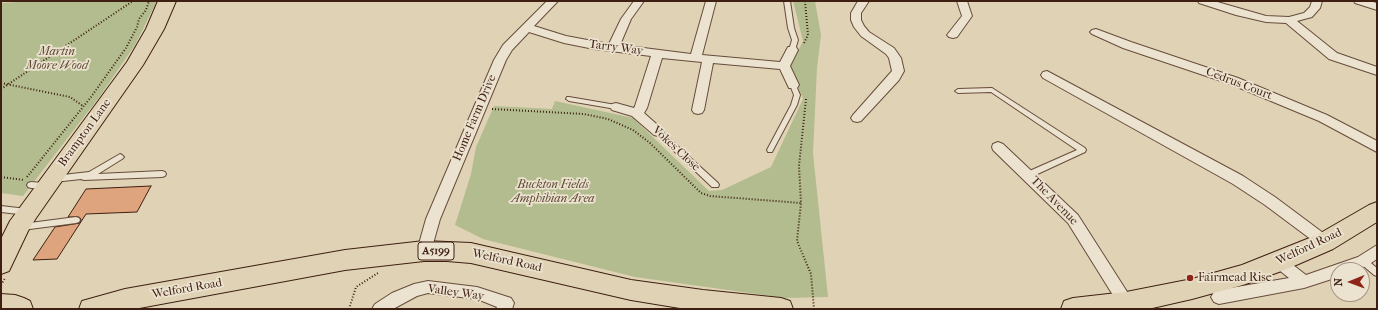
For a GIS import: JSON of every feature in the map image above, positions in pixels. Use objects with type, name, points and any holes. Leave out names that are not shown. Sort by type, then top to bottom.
[{"type":"main road","name":"Brampton Lane","points":[[1,264],[23,220],[39,182],[134,65],[155,29],[167,1]]},
{"type":"main road","name":"Welford Road","points":[[1073,309],[1126,303],[1192,289],[1243,275],[1280,262],[1325,242],[1377,211]]},
{"type":"main road","name":"Welford Road","points":[[91,309],[125,300],[345,260],[424,251],[471,253],[686,304],[781,309]]},
{"type":"main road","points":[[1,305],[15,306],[21,309]]},
{"type":"street","name":"Home Farm Drive","points":[[424,251],[433,219],[491,79],[507,48],[553,1]]},
{"type":"street","points":[[613,48],[626,18],[640,1]]},
{"type":"street","points":[[695,58],[711,1]]},
{"type":"street","points":[[857,118],[895,77],[898,71],[895,58],[890,51],[866,34],[859,27],[856,20],[856,14],[858,8],[864,1]]},
{"type":"street","points":[[953,35],[967,16],[962,1]]},
{"type":"street","points":[[1203,1],[1259,18],[1289,20],[1308,15],[1315,8],[1317,1]]},
{"type":"street","points":[[1359,1],[1377,7]]},
{"type":"street","points":[[1289,20],[1333,56],[1377,72]]},
{"type":"street","name":"Tarry Way","points":[[526,28],[564,39],[613,48],[657,54],[784,66]]},
{"type":"street","name":"Cedrus Court","points":[[1096,32],[1127,45],[1234,81],[1323,118],[1377,147]]},
{"type":"street","points":[[794,85],[784,66],[796,49]]},
{"type":"street","points":[[636,113],[641,108],[657,54]]},
{"type":"street","points":[[698,110],[708,59]]},
{"type":"street","points":[[1046,75],[1238,180],[1270,201],[1325,242]]},
{"type":"street","name":"Vokes Close","points":[[616,107],[636,113],[658,132]]},
{"type":"street","name":"The Avenue","points":[[998,147],[1073,218],[1126,303]]},
{"type":"street","points":[[1363,261],[1377,251]]},
{"type":"street","points":[[1280,262],[1304,282]]},
{"type":"street","points":[[1219,297],[1262,291],[1304,282],[1330,273]]},
{"type":"street","name":"Valley Way","points":[[380,309],[397,298],[414,290],[428,287],[477,293],[506,304],[504,309]]},
{"type":"lane","points":[[787,1],[796,49]]},
{"type":"lane","points":[[770,150],[794,105],[796,95],[794,85]]},
{"type":"lane","points":[[958,91],[992,90],[1083,150],[1028,175]]},
{"type":"lane","name":"Vokes Close","points":[[569,99],[616,107]]},
{"type":"lane","name":"Vokes Close","points":[[658,132],[715,185]]},
{"type":"lane","points":[[84,177],[120,157]]},
{"type":"lane","points":[[39,182],[84,177],[162,174]]},
{"type":"lane","points":[[1,209],[39,226],[76,220]]},
{"type":"lane","points":[[1363,261],[1377,273]]},
{"type":"path","points":[[1,89],[133,1]]},
{"type":"path","points":[[39,182],[20,183],[40,163],[82,106],[91,97],[126,48],[137,27],[139,19],[146,10],[149,1]]},
{"type":"path","points":[[796,49],[808,35],[805,1]]},
{"type":"path","points":[[1,83],[70,97],[82,106]]},
{"type":"path","points":[[806,98],[800,166],[801,203],[797,241],[811,274],[814,309]]},
{"type":"path","points":[[479,108],[584,114],[608,119],[633,130],[650,143],[701,193],[710,196],[801,203]]},
{"type":"path","points":[[1,177],[39,182]]},
{"type":"path","points":[[350,309],[356,287],[384,269]]},
{"type":"green space","name":"Martin Moore Wood","points":[[36,1],[157,1],[135,45],[100,96],[23,196],[1,193],[1,3]]},
{"type":"green space","name":"Buckton Fields Amphibian Area","points":[[793,1],[815,1],[821,35],[817,68],[813,153],[828,297],[785,298],[635,277],[483,239],[455,225],[471,174],[476,147],[494,106],[552,109],[555,101],[633,118],[709,191],[722,190],[771,167],[803,99],[790,67],[803,41]]},
{"type":"building","points":[[151,186],[137,212],[86,214],[57,259],[33,260],[55,227],[80,223],[81,219],[79,217],[68,217],[86,189]]},
{"type":"place","name":"Fairmead Rise","points":[[1190,278]]}]
